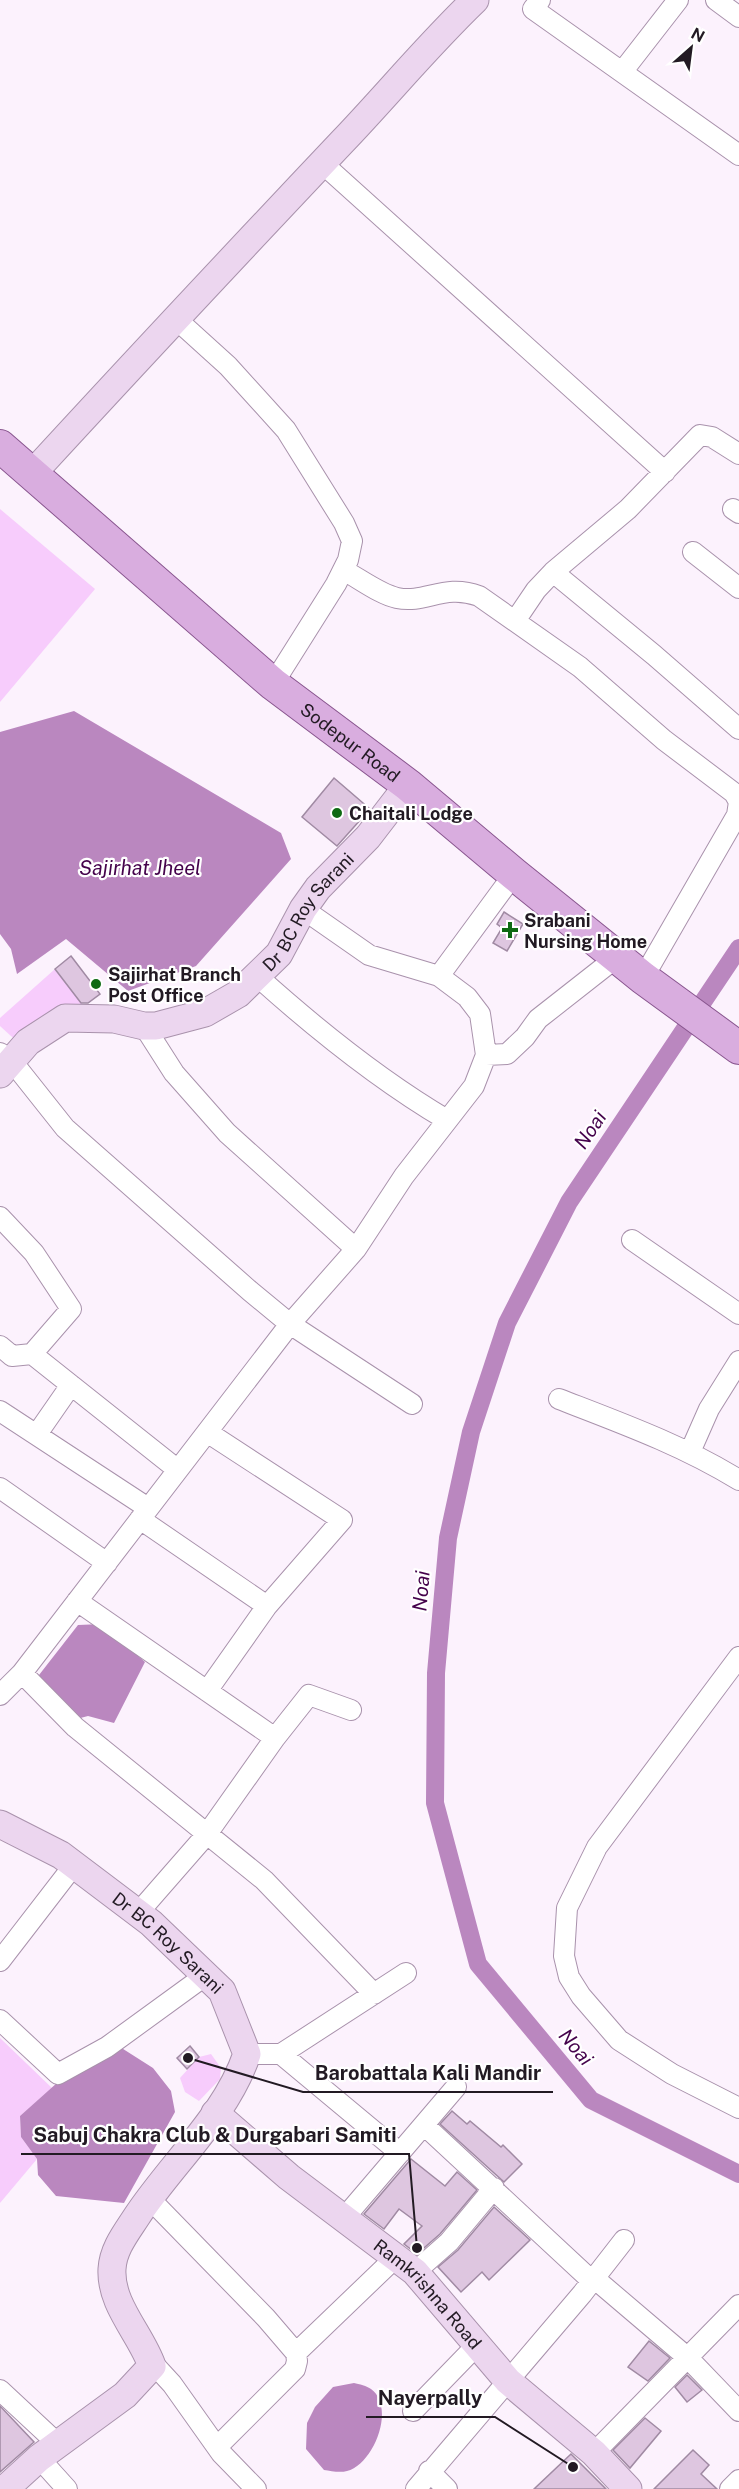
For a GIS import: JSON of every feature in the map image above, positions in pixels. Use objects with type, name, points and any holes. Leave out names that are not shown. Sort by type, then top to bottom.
[{"type":"main road","name":"Sodepur Road","points":[[0,447],[273,684],[408,785],[617,957],[732,1043]]},
{"type":"street","points":[[32,474],[446,28],[475,0]]},
{"type":"street","points":[[540,0],[533,9],[739,155]]},
{"type":"street","points":[[622,72],[678,0]]},
{"type":"street","points":[[716,0],[739,17]]},
{"type":"street","points":[[322,163],[665,472]]},
{"type":"street","points":[[175,318],[228,366],[286,430],[344,523],[352,542],[343,570],[306,634],[273,684]]},
{"type":"street","points":[[514,621],[536,590],[553,572],[628,509],[700,435],[712,437],[739,454]]},
{"type":"street","points":[[693,552],[739,588]]},
{"type":"street","points":[[343,570],[399,598],[464,590],[479,596],[580,667],[664,740],[734,793],[739,802],[737,815],[653,985]]},
{"type":"street","points":[[553,572],[739,729]]},
{"type":"street","name":"Dr BC Roy Sarani","points":[[4,1062],[28,1042],[65,1018],[114,1019],[144,1026],[156,1026],[205,1013],[238,994],[279,954],[303,909],[318,888],[368,837],[408,785]]},
{"type":"street","points":[[439,976],[514,874]]},
{"type":"street","points":[[0,1695],[22,1673],[290,1324],[356,1249],[404,1176],[474,1086],[486,1055],[480,1014],[467,997],[439,976],[369,955],[303,909]]},
{"type":"street","points":[[486,1055],[507,1054],[525,1037],[538,1019],[617,957]]},
{"type":"street","points":[[257,976],[337,1043],[409,1097],[447,1120]]},
{"type":"street","points":[[144,1026],[174,1073],[227,1133],[356,1249]]},
{"type":"street","points":[[4,1062],[65,1128],[290,1324],[412,1404]]},
{"type":"street","points":[[0,1216],[34,1253],[71,1309],[32,1354],[12,1356],[0,1346]]},
{"type":"street","points":[[632,1240],[739,1314]]},
{"type":"street","points":[[32,1354],[178,1470]]},
{"type":"street","points":[[690,1452],[709,1409],[739,1361]]},
{"type":"street","points":[[38,1434],[71,1385]]},
{"type":"street","points":[[559,1399],[669,1442],[739,1480]]},
{"type":"street","points":[[0,1411],[38,1434],[267,1606]]},
{"type":"street","points":[[207,1432],[342,1520],[267,1606],[207,1691]]},
{"type":"street","points":[[0,1488],[107,1563]]},
{"type":"street","points":[[77,1601],[275,1738]]},
{"type":"street","points":[[739,1657],[597,1847],[567,1908],[564,1956],[569,1977],[581,1996],[619,2040],[672,2074],[739,2108]]},
{"type":"street","points":[[22,1673],[75,1727],[264,1880],[374,1994]]},
{"type":"street","points":[[138,1913],[207,1834],[275,1738],[309,1695],[351,1710]]},
{"type":"street","name":"Dr BC Roy Sarani","points":[[0,1824],[61,1855],[138,1913],[206,1976],[222,1991],[247,2054]]},
{"type":"street","points":[[0,1961],[74,1865]]},
{"type":"street","points":[[5,2489],[49,2452],[124,2396],[152,2366],[117,2299],[112,2270],[117,2247],[149,2198],[215,2113],[242,2069],[247,2054],[281,2054],[406,1973]]},
{"type":"street","points":[[0,2020],[58,2074],[108,2047],[206,1976]]},
{"type":"street","points":[[281,2054],[400,2153]]},
{"type":"street","points":[[345,2217],[456,2087]]},
{"type":"street","name":"Ramkrishna Road","points":[[215,2113],[289,2177],[406,2265],[508,2381],[594,2453],[628,2489]]},
{"type":"street","points":[[424,2125],[593,2280],[688,2358],[739,2411]]},
{"type":"street","points":[[296,2353],[406,2265],[449,2242],[494,2188]]},
{"type":"street","points":[[149,2198],[266,2318],[296,2353],[295,2369],[217,2447]]},
{"type":"street","points":[[416,2489],[593,2280],[624,2240]]},
{"type":"street","points":[[594,2453],[739,2305]]},
{"type":"street","points":[[413,2411],[477,2345]]},
{"type":"street","points":[[149,2359],[172,2384],[217,2447],[255,2489]]},
{"type":"street","points":[[0,2390],[49,2452],[67,2489]]},
{"type":"street","points":[[429,2471],[447,2489]]},
{"type":"street","points":[[730,2489],[739,2480]]},
{"type":"shaded area","points":[[0,509],[95,589],[0,702]]},
{"type":"shaded area","points":[[55,969],[84,1006],[22,1046],[0,1026],[0,1018]]},
{"type":"shaded area","points":[[0,2038],[52,2088],[20,2116],[21,2137],[37,2159],[0,2203]]},
{"type":"shaded area","points":[[211,2054],[221,2068],[220,2079],[199,2101],[185,2092],[180,2078],[199,2057]]},
{"type":"water","name":"Sajirhat Jheel","points":[[74,711],[281,833],[291,859],[196,966],[128,991],[66,939],[17,974],[11,949],[0,934],[0,732]]},
{"type":"water","points":[[102,1624],[145,1662],[114,1723],[88,1716],[69,1721],[32,1684],[78,1625]]},
{"type":"water","points":[[120,2047],[153,2068],[171,2091],[175,2112],[124,2203],[56,2196],[38,2175],[37,2159],[21,2137],[20,2116],[67,2074]]},
{"type":"water","points":[[354,2383],[371,2389],[378,2397],[382,2408],[382,2421],[378,2434],[366,2458],[357,2466],[344,2472],[324,2470],[306,2449],[307,2423],[315,2407],[333,2387]]},
{"type":"building","name":"Chaitali Lodge","points":[[334,778],[370,809],[337,846],[302,817]]},
{"type":"building","points":[[504,912],[523,924],[507,951],[493,943],[502,928],[497,924]]},
{"type":"building","points":[[71,956],[100,994],[88,1003],[81,1003],[55,969]]},
{"type":"building","points":[[190,2046],[199,2057],[187,2069],[177,2058]]},
{"type":"building","points":[[452,2111],[467,2124],[470,2121],[501,2147],[503,2145],[522,2164],[504,2182],[440,2124]]},
{"type":"building","points":[[411,2159],[445,2186],[457,2172],[477,2190],[440,2234],[417,2254],[404,2244],[422,2226],[399,2209],[384,2229],[364,2214]]},
{"type":"building","points":[[494,2207],[530,2240],[489,2280],[482,2272],[461,2292],[438,2267],[458,2250]]},
{"type":"building","points":[[649,2341],[670,2358],[648,2381],[628,2367]]},
{"type":"building","points":[[687,2375],[702,2390],[687,2402],[675,2387]]},
{"type":"building","points":[[0,2406],[34,2442],[0,2472]]},
{"type":"building","points":[[645,2418],[661,2431],[630,2468],[613,2450]]},
{"type":"building","points":[[693,2450],[709,2465],[701,2474],[717,2489],[654,2489]]},
{"type":"building","points":[[571,2454],[606,2489],[534,2489]]},
{"type":"waterway","name":"Noai","points":[[739,948],[569,1202],[507,1323],[471,1432],[448,1538],[436,1673],[435,1803],[478,1964],[591,2100],[739,2174]]},
{"type":"place","name":"Chaitali Lodge","points":[[337,813]]},
{"type":"place","name":"Srabani Nursing Home","points":[[510,930]]},
{"type":"place","name":"Sajirhat Branch Post Office","points":[[96,984]]},
{"type":"place","name":"Barobattala Kali Mandir","points":[[188,2058]]},
{"type":"place","name":"Sabuj Chakra Club & Durgabari Samiti","points":[[417,2248]]},
{"type":"place","name":"Nayerpally","points":[[573,2467]]}]
